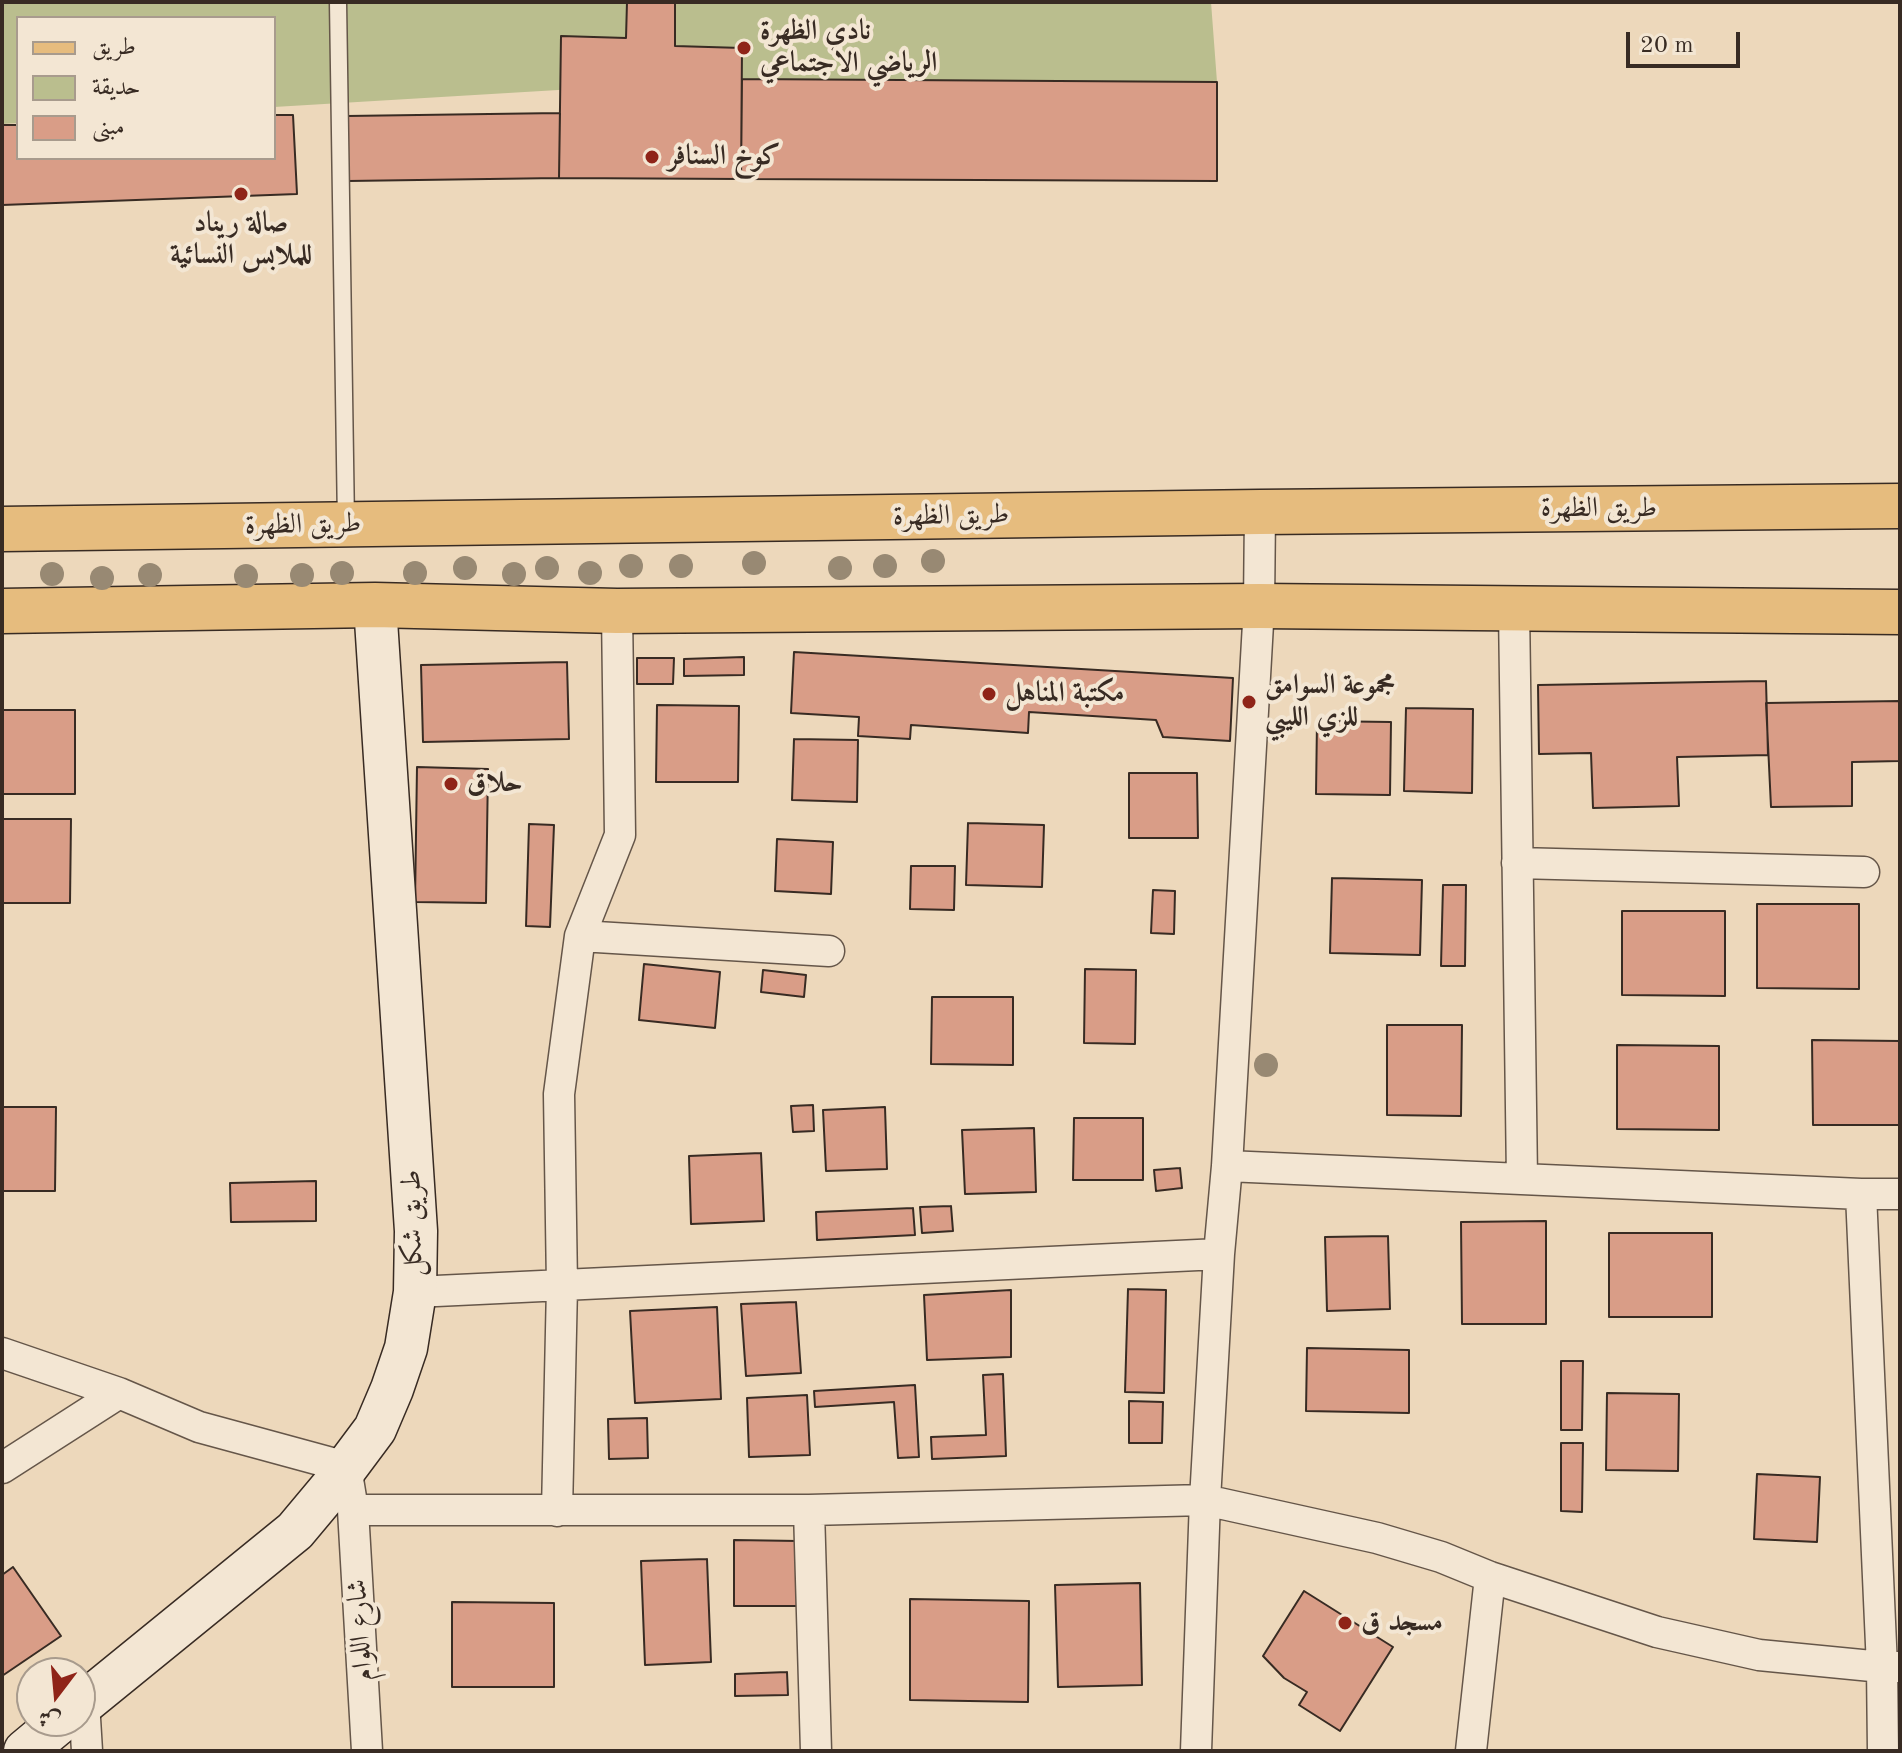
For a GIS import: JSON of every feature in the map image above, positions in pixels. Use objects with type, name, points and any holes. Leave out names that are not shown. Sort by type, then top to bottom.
[{"type":"main road","name":"طريق الظهرة","points":[[2,529],[1900,506]]},
{"type":"main road","points":[[2,611],[375,605],[617,611],[1259,606],[1900,612]]},
{"type":"main road","name":"طريق شكل","points":[[96,1693],[295,1531],[375,1429],[406,1348],[415,1292],[416,1231],[375,605]]},
{"type":"main road","name":"طريق شكل","points":[[25,1751],[42,1737]]},
{"type":"street","points":[[1196,1751],[1205,1500],[1259,606],[1260,512]]},
{"type":"street","points":[[1514,608],[1522,1179]]},
{"type":"street","points":[[557,1511],[562,1286],[559,1094],[580,936],[620,835],[617,611]]},
{"type":"street","points":[[1517,863],[1864,872]]},
{"type":"street","points":[[580,936],[829,951]]},
{"type":"street","points":[[1227,1166],[1900,1194]]},
{"type":"street","points":[[1861,1194],[1891,1667],[1883,1751]]},
{"type":"street","points":[[415,1292],[1219,1254]]},
{"type":"street","points":[[2,1353],[119,1393],[199,1427],[346,1467]]},
{"type":"street","points":[[2,1468],[119,1393]]},
{"type":"street","name":"شارع اللوام","points":[[346,1467],[353,1510],[367,1751]]},
{"type":"street","points":[[353,1510],[809,1510],[1205,1500],[1377,1538],[1657,1632],[1759,1655],[1891,1667]]},
{"type":"street","points":[[809,1510],[816,1751]]},
{"type":"street","points":[[1471,1751],[1490,1577]]},
{"type":"lane","points":[[338,2],[346,525]]},
{"type":"green space","name":"نادي الظهرة الرياضي الاجتماعي","points":[[2,2],[1211,2],[1217,82],[742,79],[276,107],[276,16],[16,16],[16,123],[2,124]]},
{"type":"building","points":[[627,2],[675,2],[675,46],[742,48],[741,179],[559,178],[561,36],[626,38]]},
{"type":"building","points":[[742,79],[1217,82],[1217,181],[741,179]]},
{"type":"building","points":[[560,113],[559,178],[348,181],[347,116]]},
{"type":"building","points":[[276,115],[293,115],[297,194],[2,205],[2,125],[16,125],[16,160],[276,160]]},
{"type":"building","points":[[794,652],[1233,678],[1230,741],[1163,737],[1156,720],[1029,712],[1028,733],[911,725],[910,739],[858,736],[859,717],[791,713]]},
{"type":"building","points":[[744,657],[744,675],[684,676],[684,659]]},
{"type":"building","points":[[637,658],[674,658],[673,684],[637,684]]},
{"type":"building","points":[[567,662],[569,739],[423,742],[421,665]]},
{"type":"building","points":[[1766,681],[1768,755],[1677,757],[1679,806],[1593,808],[1591,753],[1539,754],[1538,685]]},
{"type":"building","points":[[1900,701],[1900,761],[1852,762],[1852,806],[1771,807],[1766,703]]},
{"type":"building","points":[[657,705],[739,706],[738,782],[656,782]]},
{"type":"building","points":[[1406,708],[1473,709],[1472,793],[1404,791]]},
{"type":"building","points":[[2,710],[75,710],[75,794],[2,794]]},
{"type":"building","points":[[1317,721],[1391,722],[1390,795],[1316,794]]},
{"type":"building","points":[[794,739],[858,740],[857,802],[792,800]]},
{"type":"building","points":[[417,767],[488,769],[486,903],[415,902]]},
{"type":"building","points":[[1129,773],[1197,773],[1198,838],[1129,838]]},
{"type":"building","points":[[2,819],[71,819],[70,903],[2,903]]},
{"type":"building","points":[[968,823],[1044,825],[1042,887],[966,885]]},
{"type":"building","points":[[529,824],[554,825],[550,927],[526,926]]},
{"type":"building","points":[[777,839],[833,842],[831,894],[775,891]]},
{"type":"building","points":[[911,866],[955,866],[954,910],[910,909]]},
{"type":"building","points":[[1332,878],[1422,880],[1420,955],[1330,953]]},
{"type":"building","points":[[1443,885],[1466,885],[1465,966],[1441,966]]},
{"type":"building","points":[[1153,890],[1175,891],[1174,934],[1151,933]]},
{"type":"building","points":[[1757,904],[1859,904],[1859,989],[1757,988]]},
{"type":"building","points":[[1622,911],[1725,911],[1725,996],[1622,995]]},
{"type":"building","points":[[644,964],[720,972],[715,1028],[639,1020]]},
{"type":"building","points":[[1085,969],[1136,970],[1135,1044],[1084,1043]]},
{"type":"building","points":[[763,970],[806,975],[804,997],[761,992]]},
{"type":"building","points":[[932,997],[1013,997],[1013,1065],[931,1064]]},
{"type":"building","points":[[1387,1025],[1462,1025],[1461,1116],[1387,1115]]},
{"type":"building","points":[[1812,1040],[1900,1041],[1900,1125],[1813,1125]]},
{"type":"building","points":[[1617,1045],[1719,1046],[1719,1130],[1617,1129]]},
{"type":"building","points":[[813,1105],[814,1131],[793,1132],[791,1106]]},
{"type":"building","points":[[2,1107],[56,1107],[55,1191],[2,1191]]},
{"type":"building","points":[[885,1107],[887,1169],[826,1171],[823,1110]]},
{"type":"building","points":[[1074,1118],[1143,1118],[1143,1180],[1073,1180]]},
{"type":"building","points":[[1034,1128],[1036,1192],[965,1194],[962,1130]]},
{"type":"building","points":[[761,1153],[764,1221],[691,1224],[689,1156]]},
{"type":"building","points":[[1180,1168],[1182,1188],[1156,1191],[1154,1170]]},
{"type":"building","points":[[316,1181],[316,1221],[231,1222],[230,1183]]},
{"type":"building","points":[[951,1206],[953,1231],[922,1233],[920,1207]]},
{"type":"building","points":[[913,1208],[915,1235],[817,1240],[816,1212]]},
{"type":"building","points":[[1546,1221],[1546,1324],[1462,1324],[1461,1222]]},
{"type":"building","points":[[1609,1233],[1712,1233],[1712,1317],[1609,1317]]},
{"type":"building","points":[[1388,1236],[1390,1309],[1327,1311],[1325,1237]]},
{"type":"building","points":[[1128,1289],[1166,1290],[1164,1393],[1125,1392]]},
{"type":"building","points":[[1011,1290],[1011,1357],[927,1360],[924,1295]]},
{"type":"building","points":[[796,1302],[801,1373],[746,1376],[741,1304]]},
{"type":"building","points":[[717,1307],[721,1399],[635,1403],[630,1311]]},
{"type":"building","points":[[1307,1348],[1409,1350],[1409,1413],[1306,1411]]},
{"type":"building","points":[[1561,1361],[1583,1361],[1582,1430],[1561,1430]]},
{"type":"building","points":[[1003,1374],[1006,1456],[932,1459],[931,1437],[986,1435],[983,1375]]},
{"type":"building","points":[[915,1385],[919,1457],[898,1458],[894,1402],[815,1407],[814,1391]]},
{"type":"building","points":[[1607,1393],[1679,1394],[1678,1471],[1606,1470]]},
{"type":"building","points":[[807,1395],[810,1455],[749,1457],[747,1398]]},
{"type":"building","points":[[1129,1401],[1163,1402],[1162,1443],[1129,1443]]},
{"type":"building","points":[[647,1418],[648,1458],[609,1459],[608,1419]]},
{"type":"building","points":[[1561,1443],[1583,1443],[1582,1512],[1561,1511]]},
{"type":"building","points":[[1757,1474],[1820,1477],[1817,1542],[1754,1539]]},
{"type":"building","points":[[734,1540],[798,1541],[797,1606],[734,1606]]},
{"type":"building","points":[[707,1559],[711,1662],[645,1665],[641,1561]]},
{"type":"building","points":[[13,1567],[61,1636],[30,1657],[16,1657],[16,1667],[2,1676],[2,1575]]},
{"type":"building","points":[[1140,1583],[1142,1685],[1058,1687],[1055,1585]]},
{"type":"building","points":[[1304,1591],[1393,1647],[1340,1731],[1299,1705],[1307,1692],[1284,1678],[1263,1656]]},
{"type":"building","points":[[910,1599],[1029,1601],[1028,1702],[910,1700]]},
{"type":"building","points":[[452,1602],[554,1603],[554,1687],[452,1687]]},
{"type":"building","points":[[787,1672],[788,1695],[735,1696],[735,1674]]},
{"type":"place","name":"نادي الظهرة الرياضي الاجتماعي","points":[[744,48]]},
{"type":"place","name":"كوخ السنافر","points":[[652,157]]},
{"type":"place","name":"صالة ريناد للملابس النسائية","points":[[241,194]]},
{"type":"place","name":"مكتبة المناهل","points":[[989,694]]},
{"type":"place","name":"مجموعة السوامق للزي الليبي","points":[[1249,702]]},
{"type":"place","name":"حلاق","points":[[451,784]]},
{"type":"place","name":"مسجد ق","points":[[1345,1623]]}]
